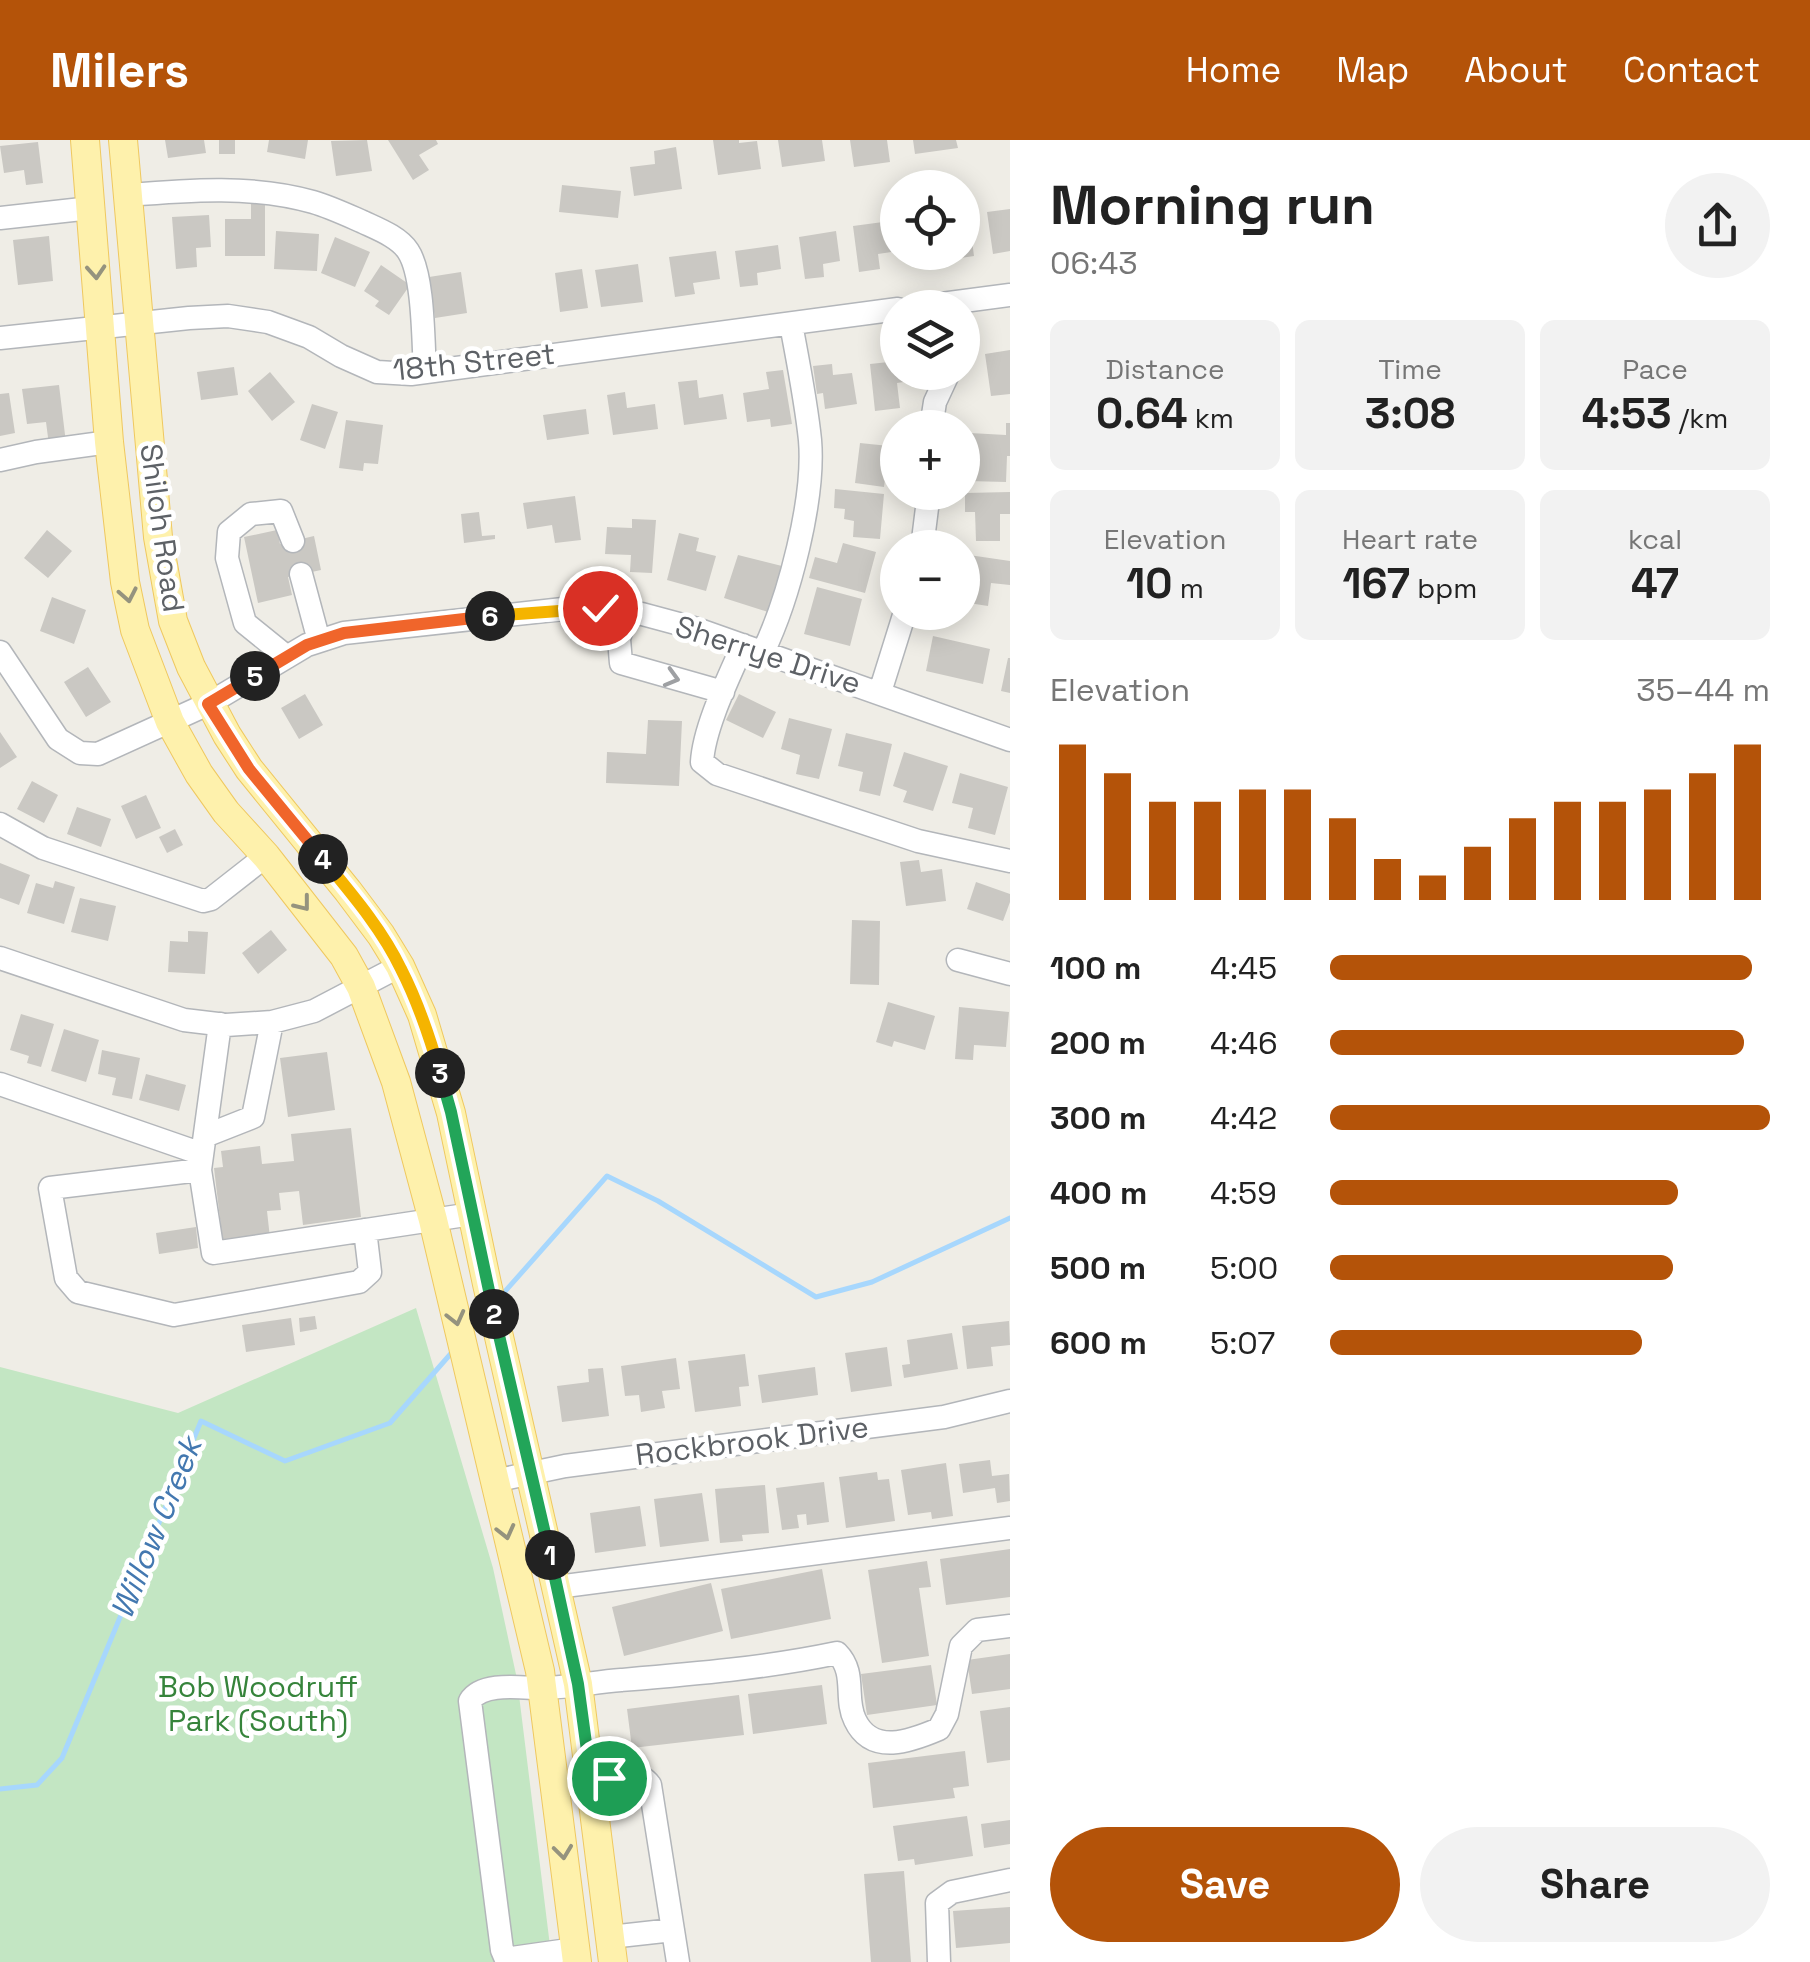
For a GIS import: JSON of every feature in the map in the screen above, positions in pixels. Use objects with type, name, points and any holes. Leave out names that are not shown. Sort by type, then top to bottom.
[{"type":"main road","name":"Shiloh Road","points":[[85,140],[109,442],[125,582],[135,630],[170,722],[200,774],[226,812],[266,856],[344,956],[361,986],[396,1082],[433,1220],[543,1688],[576,1956]]},
{"type":"main road","name":"Shiloh Road","points":[[123,140],[158,537],[172,621],[208,704],[249,769],[348,891],[400,966],[422,1015],[451,1112],[578,1684],[612,1949]]},
{"type":"street","points":[[128,195],[269,193],[313,202],[379,229],[404,244],[412,255],[422,317],[425,372]]},
{"type":"street","points":[[0,218],[92,208]]},
{"type":"street","points":[[980,299],[1010,295]]},
{"type":"street","name":"18th Street","points":[[0,338],[228,316],[268,322],[308,337],[377,372],[411,374],[880,312]]},
{"type":"street","points":[[791,324],[810,444],[808,486],[791,575],[775,627],[753,649],[723,692],[703,748],[702,762],[717,774],[918,841],[1010,861]]},
{"type":"street","points":[[0,460],[109,442]]},
{"type":"street","points":[[287,657],[245,623],[226,558],[228,532],[251,514],[281,511],[293,541]]},
{"type":"street","points":[[302,574],[319,641]]},
{"type":"street","name":"Sherrye Drive","points":[[0,652],[58,739],[80,753],[98,754],[208,704],[307,645],[344,633],[600,608],[694,628],[1010,740]]},
{"type":"street","points":[[627,612],[620,639],[622,663],[723,692]]},
{"type":"street","points":[[880,692],[900,630]]},
{"type":"street","points":[[0,824],[43,848],[202,901],[220,893],[266,856]]},
{"type":"street","points":[[0,958],[184,1020],[220,1024],[272,1022],[314,1011],[400,966]]},
{"type":"street","points":[[958,960],[1010,974]]},
{"type":"street","points":[[272,1022],[253,1117],[202,1153],[50,1188],[66,1278],[78,1292],[174,1316],[359,1282],[370,1272],[365,1230]]},
{"type":"street","points":[[220,1024],[202,1153],[213,1253],[472,1214]]},
{"type":"street","points":[[0,1084],[202,1153]]},
{"type":"street","name":"Rockbrook Drive","points":[[494,1481],[565,1466],[944,1417],[1010,1401]]},
{"type":"street","points":[[557,1587],[1010,1528]]},
{"type":"street","points":[[576,1956],[512,1958],[505,1957],[502,1950],[472,1720],[473,1695],[511,1686],[543,1688],[682,1674],[837,1653],[847,1662],[854,1720],[869,1737],[894,1744],[939,1729],[947,1714],[961,1646],[977,1630],[1010,1626]]},
{"type":"street","points":[[591,1780],[635,1774],[650,1785],[678,1962]]},
{"type":"street","points":[[939,1962],[937,1902],[952,1892],[1010,1880]]},
{"type":"street","points":[[612,1949],[673,1930]]},
{"type":"green space","name":"Bob Woodruff Park (South)","points":[[416,1308],[493,1568],[517,1679],[552,1962],[0,1962],[0,1367],[178,1413]]},
{"type":"building","points":[[165,140],[204,140],[206,153],[168,158]]},
{"type":"building","points":[[219,140],[235,140],[235,154],[219,154]]},
{"type":"building","points":[[269,140],[308,140],[305,159],[267,152]]},
{"type":"building","points":[[367,140],[372,171],[336,176],[331,141]]},
{"type":"building","points":[[388,140],[436,140],[438,144],[419,155],[429,170],[413,180]]},
{"type":"building","points":[[713,140],[757,141],[761,169],[718,175]]},
{"type":"building","points":[[778,140],[822,140],[825,161],[782,167]]},
{"type":"building","points":[[850,140],[887,140],[890,162],[854,167]]},
{"type":"building","points":[[913,140],[956,140],[958,148],[915,154]]},
{"type":"building","points":[[38,142],[43,183],[26,185],[24,170],[4,173],[0,146]]},
{"type":"building","points":[[676,147],[682,189],[634,196],[630,167],[655,164],[654,151]]},
{"type":"building","points":[[562,185],[621,191],[618,218],[559,212]]},
{"type":"building","points":[[251,201],[265,201],[265,256],[225,256],[225,219],[251,219]]},
{"type":"building","points":[[1010,209],[1010,251],[993,254],[987,212]]},
{"type":"building","points":[[209,215],[211,247],[196,248],[197,267],[176,269],[172,217]]},
{"type":"building","points":[[880,222],[880,269],[859,272],[853,226]]},
{"type":"building","points":[[276,231],[319,234],[317,271],[274,269]]},
{"type":"building","points":[[836,231],[840,261],[823,264],[824,277],[805,279],[799,237]]},
{"type":"building","points":[[49,236],[53,281],[18,285],[13,240]]},
{"type":"building","points":[[335,237],[370,252],[355,287],[321,273]]},
{"type":"building","points":[[778,245],[781,269],[757,273],[758,285],[740,287],[735,251]]},
{"type":"building","points":[[716,251],[720,279],[693,283],[695,294],[675,297],[669,257]]},
{"type":"building","points":[[638,264],[643,302],[601,307],[595,270]]},
{"type":"building","points":[[381,265],[410,285],[389,315],[375,306],[379,301],[364,291]]},
{"type":"building","points":[[582,269],[588,308],[560,312],[555,273]]},
{"type":"building","points":[[461,272],[467,313],[435,318],[429,277]]},
{"type":"building","points":[[1010,350],[1010,394],[991,396],[985,354]]},
{"type":"building","points":[[880,363],[880,390],[898,390],[900,408],[875,411],[870,364]]},
{"type":"building","points":[[832,364],[833,375],[852,373],[857,404],[825,409],[823,393],[817,394],[813,366]]},
{"type":"building","points":[[234,367],[238,395],[201,400],[197,372]]},
{"type":"building","points":[[783,370],[792,424],[771,427],[770,419],[747,422],[743,393],[769,389],[766,372]]},
{"type":"building","points":[[270,372],[295,402],[272,421],[248,391]]},
{"type":"building","points":[[697,380],[699,398],[723,394],[727,419],[684,425],[678,382]]},
{"type":"building","points":[[59,385],[66,443],[49,445],[46,422],[27,424],[22,389]]},
{"type":"building","points":[[625,392],[627,408],[655,404],[658,429],[613,435],[607,395]]},
{"type":"building","points":[[9,393],[15,433],[0,436],[0,394]]},
{"type":"building","points":[[312,404],[338,412],[325,449],[300,440]]},
{"type":"building","points":[[586,409],[589,434],[547,440],[543,415]]},
{"type":"building","points":[[346,420],[383,425],[378,464],[364,463],[363,471],[339,468]]},
{"type":"building","points":[[1006,423],[1010,423],[1006,482],[980,481],[980,434],[1006,435]]},
{"type":"building","points":[[860,443],[880,445],[880,486],[855,483]]},
{"type":"building","points":[[835,489],[880,494],[880,539],[853,537],[854,521],[844,519],[845,509],[834,508]]},
{"type":"building","points":[[1010,492],[1010,514],[1000,514],[1000,541],[980,541],[975,512],[965,512],[980,510],[980,493]]},
{"type":"building","points":[[575,496],[581,540],[555,543],[552,525],[527,529],[523,503]]},
{"type":"building","points":[[479,512],[482,536],[495,535],[495,539],[464,543],[461,514]]},
{"type":"building","points":[[632,519],[656,520],[652,573],[630,572],[631,555],[605,554],[607,527],[632,528]]},
{"type":"building","points":[[47,530],[72,551],[48,578],[24,558]]},
{"type":"building","points":[[277,530],[280,544],[314,536],[321,570],[288,577],[292,595],[258,603],[244,537]]},
{"type":"building","points":[[679,533],[699,538],[696,551],[716,556],[706,591],[667,580]]},
{"type":"building","points":[[843,543],[876,552],[865,593],[809,578],[815,557],[837,563]]},
{"type":"building","points":[[738,555],[782,566],[768,612],[724,598]]},
{"type":"building","points":[[980,557],[1010,561],[1010,585],[991,583],[988,606],[980,605]]},
{"type":"building","points":[[817,587],[862,599],[850,646],[804,634]]},
{"type":"building","points":[[52,597],[86,610],[74,644],[40,631]]},
{"type":"building","points":[[933,636],[990,649],[983,684],[926,671]]},
{"type":"building","points":[[1010,658],[1010,693],[1001,691]]},
{"type":"building","points":[[88,667],[111,702],[86,717],[64,682]]},
{"type":"building","points":[[305,694],[323,725],[299,739],[281,708]]},
{"type":"building","points":[[739,694],[776,712],[763,738],[726,720]]},
{"type":"building","points":[[789,718],[832,729],[819,779],[796,774],[800,755],[781,749]]},
{"type":"building","points":[[648,720],[682,721],[679,786],[606,783],[607,752],[646,754]]},
{"type":"building","points":[[0,732],[17,757],[0,768]]},
{"type":"building","points":[[846,733],[892,744],[880,796],[859,791],[863,772],[838,766]]},
{"type":"building","points":[[904,752],[948,766],[933,811],[903,802],[907,791],[893,786]]},
{"type":"building","points":[[960,773],[1008,787],[995,835],[968,828],[973,808],[952,803]]},
{"type":"building","points":[[32,781],[58,795],[44,823],[17,809]]},
{"type":"building","points":[[146,795],[161,828],[136,839],[121,806]]},
{"type":"building","points":[[77,807],[111,819],[101,847],[67,834]]},
{"type":"building","points":[[175,829],[183,845],[167,853],[159,837]]},
{"type":"building","points":[[919,860],[921,872],[942,869],[946,901],[906,906],[900,862]]},
{"type":"building","points":[[0,863],[30,875],[19,905],[0,898]]},
{"type":"building","points":[[55,881],[75,887],[64,924],[27,913],[36,883],[53,888]]},
{"type":"building","points":[[976,882],[1010,894],[1003,921],[967,909]]},
{"type":"building","points":[[80,898],[116,906],[108,941],[71,932]]},
{"type":"building","points":[[852,920],[880,921],[879,985],[850,984]]},
{"type":"building","points":[[271,930],[287,950],[258,974],[242,953]]},
{"type":"building","points":[[188,931],[208,932],[205,974],[168,972],[170,941],[188,942]]},
{"type":"building","points":[[888,1002],[935,1016],[925,1050],[894,1041],[892,1047],[876,1042]]},
{"type":"building","points":[[959,1007],[1009,1012],[1006,1047],[974,1045],[973,1060],[955,1059]]},
{"type":"building","points":[[21,1014],[54,1024],[41,1067],[27,1063],[29,1056],[10,1050]]},
{"type":"building","points":[[64,1029],[99,1040],[86,1082],[51,1071]]},
{"type":"building","points":[[102,1050],[140,1058],[132,1099],[112,1095],[116,1078],[98,1074]]},
{"type":"building","points":[[327,1052],[335,1110],[288,1117],[280,1058]]},
{"type":"building","points":[[146,1074],[186,1085],[179,1111],[139,1100]]},
{"type":"building","points":[[351,1128],[361,1217],[303,1225],[299,1191],[279,1193],[281,1210],[267,1211],[270,1238],[223,1244],[214,1168],[223,1167],[221,1151],[260,1146],[262,1164],[294,1161],[291,1134]]},
{"type":"building","points":[[196,1227],[198,1248],[159,1254],[156,1233]]},
{"type":"building","points":[[315,1316],[317,1329],[300,1332],[299,1318]]},
{"type":"building","points":[[291,1318],[295,1345],[246,1352],[242,1325]]},
{"type":"building","points":[[1009,1321],[1010,1345],[991,1347],[993,1366],[967,1369],[962,1326]]},
{"type":"building","points":[[952,1333],[958,1369],[904,1378],[902,1365],[910,1364],[907,1340]]},
{"type":"building","points":[[887,1347],[892,1386],[851,1392],[845,1353]]},
{"type":"building","points":[[745,1354],[749,1386],[739,1387],[741,1406],[695,1412],[688,1361]]},
{"type":"building","points":[[676,1358],[680,1389],[662,1391],[665,1408],[641,1412],[639,1395],[625,1396],[621,1366]]},
{"type":"building","points":[[815,1367],[818,1395],[762,1403],[758,1375]]},
{"type":"building","points":[[603,1368],[609,1416],[562,1422],[557,1386],[589,1382],[588,1369]]},
{"type":"building","points":[[990,1460],[992,1476],[1009,1474],[1010,1501],[997,1503],[995,1488],[963,1493],[959,1464]]},
{"type":"building","points":[[946,1463],[953,1516],[932,1519],[931,1512],[908,1515],[901,1470]]},
{"type":"building","points":[[877,1472],[878,1480],[889,1479],[895,1521],[846,1528],[839,1477]]},
{"type":"building","points":[[824,1482],[829,1522],[807,1525],[806,1514],[797,1515],[799,1528],[782,1530],[776,1488]]},
{"type":"building","points":[[765,1485],[769,1533],[742,1535],[743,1541],[720,1543],[715,1489]]},
{"type":"building","points":[[702,1493],[709,1541],[660,1547],[654,1499]]},
{"type":"building","points":[[640,1506],[646,1546],[595,1553],[590,1513]]},
{"type":"building","points":[[1010,1549],[1010,1597],[946,1605],[940,1559]]},
{"type":"building","points":[[927,1561],[931,1587],[919,1588],[929,1656],[882,1663],[868,1570]]},
{"type":"building","points":[[822,1569],[831,1619],[731,1639],[721,1589]]},
{"type":"building","points":[[711,1583],[723,1631],[624,1656],[612,1607]]},
{"type":"building","points":[[1010,1654],[1010,1689],[972,1694],[967,1660]]},
{"type":"building","points":[[931,1665],[937,1705],[867,1715],[861,1674]]},
{"type":"building","points":[[822,1685],[827,1724],[753,1734],[748,1694]]},
{"type":"building","points":[[739,1695],[744,1735],[632,1748],[627,1709]]},
{"type":"building","points":[[1010,1707],[1010,1760],[987,1763],[980,1711]]},
{"type":"building","points":[[965,1751],[969,1786],[953,1788],[955,1798],[873,1808],[868,1763]]},
{"type":"building","points":[[967,1816],[973,1856],[915,1865],[914,1859],[898,1861],[893,1826]]},
{"type":"building","points":[[1010,1820],[1010,1844],[984,1848],[981,1824]]},
{"type":"building","points":[[904,1871],[911,1962],[871,1962],[864,1874]]},
{"type":"building","points":[[1010,1907],[1010,1943],[956,1948],[953,1911]]},
{"type":"waterway","name":"Willow Creek","points":[[501,1296],[607,1176],[658,1201],[816,1297],[872,1282],[1010,1218]]},
{"type":"waterway","name":"Willow Creek","points":[[468,1334],[484,1316]]},
{"type":"waterway","name":"Willow Creek","points":[[0,1789],[37,1785],[62,1758],[201,1421],[285,1461],[390,1423],[454,1350]]},
{"type":"route","points":[[600,608],[344,633],[307,645],[208,704],[249,769],[381,935],[422,1015],[451,1112],[557,1587],[578,1684],[591,1780],[609,1778]]}]
